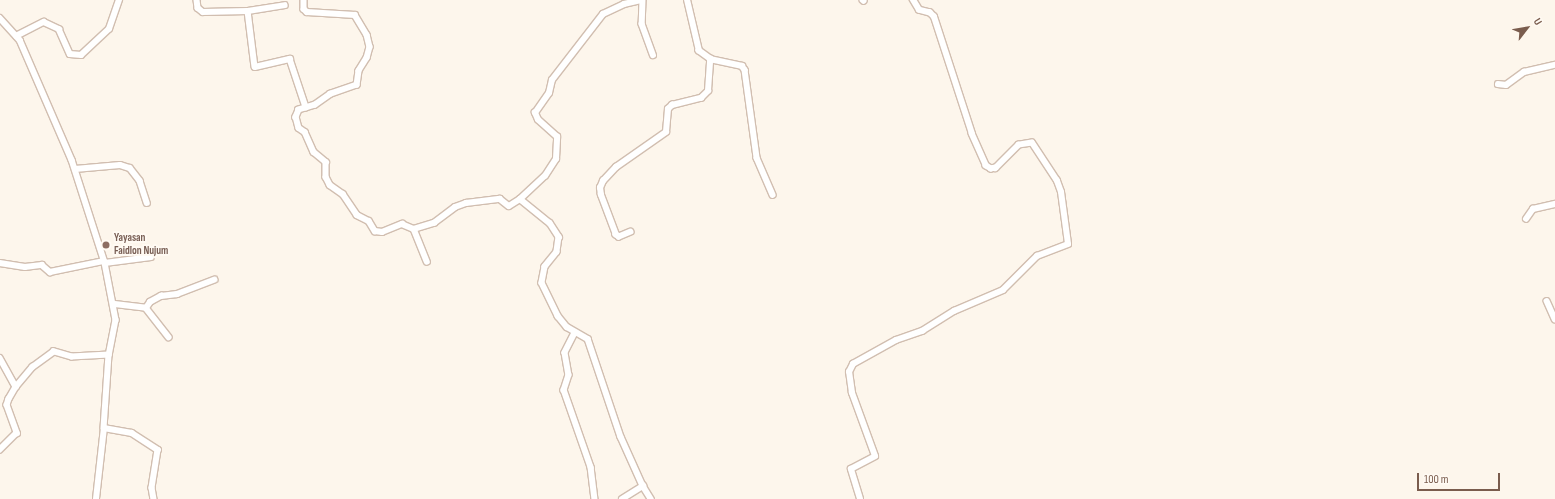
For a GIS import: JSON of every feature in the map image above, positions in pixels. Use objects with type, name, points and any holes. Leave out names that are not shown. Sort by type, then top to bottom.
[{"type":"street","points":[[16,36],[44,22],[59,29],[70,54],[82,55],[109,29],[119,0]]},
{"type":"street","points":[[197,0],[198,8],[203,12],[248,11],[285,5]]},
{"type":"street","points":[[304,0],[304,8],[307,12],[355,15],[367,34],[370,47],[359,71],[357,85],[326,96],[315,104],[296,113],[298,125],[305,132],[314,153],[326,162],[326,177],[330,185],[343,194],[358,215],[369,221],[375,231],[388,230],[402,224],[414,229],[434,223],[455,208],[466,203],[499,199],[509,206],[520,199],[545,176],[556,159],[557,137],[538,120],[535,113],[549,92],[552,80],[603,14],[619,6],[642,0],[642,24],[653,55]]},
{"type":"street","points":[[687,0],[699,51],[710,59],[742,66],[745,70],[757,158],[773,195]]},
{"type":"street","points":[[860,499],[852,469],[875,456],[852,393],[849,372],[853,364],[896,340],[922,331],[954,311],[1004,290],[1037,256],[1068,244],[1057,181],[1032,144],[1019,145],[996,168],[990,169],[986,166],[972,134],[934,17],[930,13],[919,10],[913,0]]},
{"type":"street","points":[[248,11],[255,67],[290,59],[306,107]]},
{"type":"street","points":[[0,18],[16,36],[74,169],[105,262],[115,304],[116,326],[109,355],[104,428],[96,499]]},
{"type":"street","points":[[631,232],[619,236],[616,235],[600,188],[616,167],[666,132],[668,109],[672,106],[706,95],[710,59]]},
{"type":"street","points":[[1498,84],[1506,85],[1524,72],[1555,65]]},
{"type":"street","points":[[74,169],[120,165],[130,168],[140,181],[147,203]]},
{"type":"street","points":[[520,199],[550,223],[558,237],[557,252],[545,268],[542,283],[558,316],[575,333],[588,340],[621,437],[643,486],[651,499]]},
{"type":"street","points":[[1526,219],[1533,209],[1555,204]]},
{"type":"street","points":[[414,229],[427,262]]},
{"type":"street","points":[[0,263],[25,267],[42,265],[50,272],[105,262],[151,257]]},
{"type":"street","points":[[146,308],[150,302],[161,296],[177,294],[214,280]]},
{"type":"street","points":[[1547,301],[1555,319]]},
{"type":"street","points":[[115,304],[146,308],[169,337]]},
{"type":"street","points":[[575,333],[565,352],[569,375],[564,390],[591,467],[595,499]]},
{"type":"street","points":[[0,450],[17,433],[8,405],[16,386],[33,367],[54,352],[72,357],[109,355]]},
{"type":"street","points":[[0,358],[16,386]]},
{"type":"street","points":[[104,428],[132,433],[158,450],[152,488],[154,499]]},
{"type":"street","points":[[622,499],[643,486]]},
{"type":"place","name":"Yayasan Faidlon Nujum","points":[[106,245]]}]
